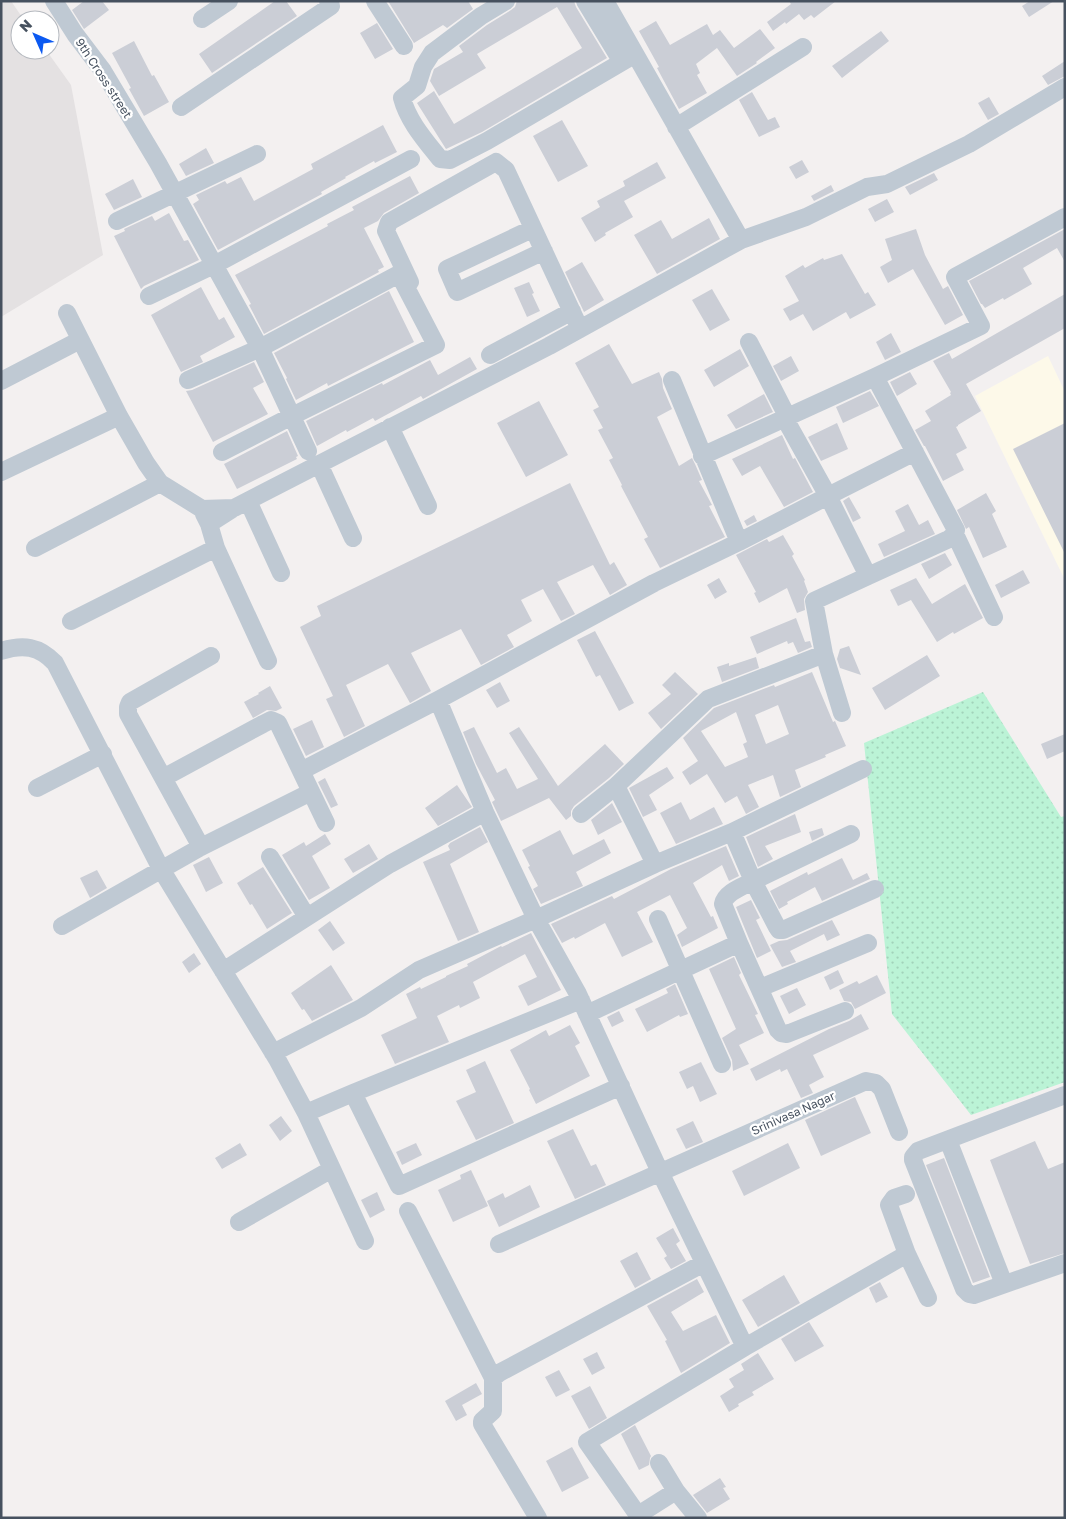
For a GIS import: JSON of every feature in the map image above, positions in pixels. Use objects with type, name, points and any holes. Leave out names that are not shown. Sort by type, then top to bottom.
[{"type":"street","name":"9th Cross street","points":[[54,1],[103,71],[175,194],[260,348],[353,538]]},
{"type":"street","points":[[202,19],[229,1]]},
{"type":"street","points":[[181,107],[331,6],[328,1]]},
{"type":"street","points":[[376,1],[404,46]]},
{"type":"street","points":[[506,1],[481,16],[432,53],[422,67],[417,86],[402,98],[406,110],[422,136],[440,159],[450,160],[487,141],[628,58]]},
{"type":"street","points":[[585,1],[676,127],[741,240]]},
{"type":"street","points":[[605,1],[628,58]]},
{"type":"street","points":[[676,127],[803,47]]},
{"type":"street","points":[[206,516],[240,504],[314,457],[390,428],[580,329],[741,240],[806,217],[867,187],[887,184],[968,144],[1065,87]]},
{"type":"street","points":[[117,221],[257,154]]},
{"type":"street","points":[[149,296],[214,265],[411,159]]},
{"type":"street","points":[[426,314],[386,232],[389,222],[496,162],[506,170],[580,329]]},
{"type":"street","points":[[702,456],[981,326],[955,277],[1065,216]]},
{"type":"street","points":[[532,229],[447,269],[457,292],[544,251]]},
{"type":"street","points":[[188,380],[260,348],[399,274],[436,346],[222,452]]},
{"type":"street","points":[[490,355],[572,312]]},
{"type":"street","points":[[67,314],[119,416],[146,463],[160,483],[206,516],[216,548],[268,661]]},
{"type":"street","points":[[1,381],[80,340]]},
{"type":"street","points":[[749,342],[868,576]]},
{"type":"street","points":[[842,713],[824,654],[814,601],[948,539],[956,530],[874,377]]},
{"type":"street","points":[[672,380],[739,542]]},
{"type":"street","points":[[1,472],[119,416]]},
{"type":"street","points":[[390,428],[428,506]]},
{"type":"street","points":[[301,771],[438,700],[654,583],[915,452]]},
{"type":"street","points":[[35,548],[160,483]]},
{"type":"street","points":[[240,504],[281,573]]},
{"type":"street","points":[[954,534],[994,617]]},
{"type":"street","points":[[71,621],[216,548]]},
{"type":"street","points":[[1,651],[22,646],[41,651],[55,663],[161,869],[273,1053],[306,1113],[365,1240]]},
{"type":"street","points":[[580,814],[616,786],[708,700],[824,654]]},
{"type":"street","points":[[201,847],[128,714],[128,707],[130,702],[211,656]]},
{"type":"street","points":[[438,700],[485,812],[536,919],[584,1007],[660,1172],[745,1347]]},
{"type":"street","points":[[163,778],[271,720],[278,723],[326,823]]},
{"type":"street","points":[[37,788],[103,754]]},
{"type":"street","points":[[273,1053],[361,1008],[420,970],[655,864],[732,832],[863,769]]},
{"type":"street","points":[[616,786],[655,864]]},
{"type":"street","points":[[62,926],[201,847],[311,792]]},
{"type":"street","points":[[223,971],[390,864],[485,812]]},
{"type":"street","points":[[732,832],[779,930],[783,930],[874,889]]},
{"type":"street","points":[[845,1011],[787,1034],[781,1033],[778,1030],[723,904],[728,894],[851,834]]},
{"type":"street","points":[[270,858],[307,917]]},
{"type":"street","points":[[658,919],[722,1064]]},
{"type":"street","points":[[306,1113],[353,1093],[681,970],[739,943]]},
{"type":"street","points":[[760,988],[868,943]]},
{"type":"street","name":"Srinivasa Nagar","points":[[660,1172],[866,1080],[876,1083],[882,1089],[899,1132]]},
{"type":"street","points":[[353,1093],[399,1186],[621,1086]]},
{"type":"street","points":[[1065,1095],[918,1151],[913,1157],[964,1289],[969,1294],[974,1295],[1065,1263]]},
{"type":"street","points":[[948,1140],[1004,1284]]},
{"type":"street","points":[[239,1222],[332,1169]]},
{"type":"street","points":[[499,1244],[660,1172]]},
{"type":"street","points":[[906,1194],[894,1198],[890,1206],[907,1254],[928,1298]]},
{"type":"street","points":[[408,1211],[493,1378],[494,1408],[482,1421],[482,1424],[538,1518]]},
{"type":"street","points":[[676,1491],[639,1516],[587,1442],[745,1347],[907,1254]]},
{"type":"street","points":[[493,1378],[704,1263]]},
{"type":"street","points":[[659,1463],[676,1491],[698,1518]]},
{"type":"shaded area","points":[[1,1],[11,1],[17,10],[10,10],[10,60],[53,60],[71,85],[103,255],[1,317]]},
{"type":"shaded area","points":[[1048,356],[1065,392],[1065,580],[975,396]]},
{"type":"green space","points":[[983,692],[1061,817],[1065,816],[1065,1082],[971,1115],[892,1014],[864,743]]},
{"type":"building","points":[[84,1],[102,1],[109,10],[84,29],[72,10]]},
{"type":"building","points":[[275,1],[286,1],[297,16],[212,73],[199,54]]},
{"type":"building","points":[[388,1],[468,1],[473,9],[447,28],[443,25],[414,43]]},
{"type":"building","points":[[517,1],[574,1],[607,58],[482,132],[446,149],[417,103],[434,91],[454,124],[582,48],[557,7],[477,54],[486,68],[439,96],[430,81],[434,69],[463,52],[459,46],[515,7]]},
{"type":"building","points":[[789,1],[836,1],[814,18],[811,15],[804,20],[799,14],[773,31],[767,22],[791,4]]},
{"type":"building","points":[[1030,1],[1054,1],[1029,17],[1022,6]]},
{"type":"building","points":[[656,21],[670,45],[707,24],[713,35],[720,30],[734,48],[760,29],[775,48],[737,76],[717,48],[696,64],[700,73],[697,75],[707,93],[679,109],[639,31]]},
{"type":"building","points":[[377,23],[393,49],[375,59],[360,33]]},
{"type":"building","points":[[881,31],[889,41],[842,78],[832,66]]},
{"type":"building","points":[[134,41],[152,76],[154,75],[169,102],[144,116],[112,53]]},
{"type":"building","points":[[1065,61],[1065,76],[1048,85],[1042,76]]},
{"type":"building","points":[[752,92],[768,120],[775,117],[780,127],[759,137],[739,100]]},
{"type":"building","points":[[989,97],[999,114],[988,120],[978,103]]},
{"type":"building","points":[[562,120],[588,166],[558,182],[533,136]]},
{"type":"building","points":[[383,125],[397,152],[375,163],[374,161],[321,192],[322,194],[218,250],[193,204],[199,200],[196,195],[225,181],[227,184],[241,177],[254,201],[313,169],[311,164]]},
{"type":"building","points":[[206,148],[214,163],[186,176],[179,164]]},
{"type":"building","points":[[802,160],[809,172],[796,179],[789,167]]},
{"type":"building","points":[[657,162],[666,178],[624,201],[633,217],[605,233],[606,235],[595,242],[581,218],[600,207],[597,201],[625,186],[623,181]]},
{"type":"building","points":[[934,173],[938,180],[910,195],[905,187]]},
{"type":"building","points":[[410,176],[419,193],[384,213],[378,221],[364,228],[384,267],[378,270],[379,272],[264,334],[249,305],[251,304],[235,275],[328,226],[327,224],[354,210],[352,207]]},
{"type":"building","points":[[133,179],[142,197],[114,210],[105,194]]},
{"type":"building","points":[[831,185],[834,191],[814,201],[811,196]]},
{"type":"building","points":[[887,199],[894,212],[875,222],[868,209]]},
{"type":"building","points":[[169,213],[184,241],[188,240],[199,260],[141,289],[114,236],[125,231],[124,229],[152,216],[155,221]]},
{"type":"building","points":[[709,218],[720,239],[657,274],[634,235],[661,220],[672,239]]},
{"type":"building","points":[[916,229],[925,255],[943,289],[948,286],[963,315],[945,325],[913,269],[888,283],[880,267],[892,260],[885,239]]},
{"type":"building","points":[[1065,229],[1065,262],[1057,248],[1023,268],[1032,284],[1004,300],[1003,298],[985,308],[981,304],[969,281]]},
{"type":"building","points":[[842,254],[865,294],[868,292],[876,305],[850,319],[846,312],[813,331],[803,314],[790,321],[783,309],[799,301],[785,276],[803,265],[805,268],[823,258],[824,260]]},
{"type":"building","points":[[582,262],[604,300],[584,312],[565,272]]},
{"type":"building","points":[[529,282],[540,311],[527,317],[514,288]]},
{"type":"building","points":[[201,287],[219,320],[224,317],[235,337],[200,356],[203,362],[181,372],[151,315]]},
{"type":"building","points":[[712,289],[730,320],[710,331],[692,300]]},
{"type":"building","points":[[389,291],[414,342],[328,386],[327,383],[296,400],[274,353]]},
{"type":"building","points":[[1065,294],[1065,328],[966,384],[981,411],[956,427],[967,448],[956,454],[964,470],[943,481],[915,430],[931,421],[925,411],[951,395],[933,361],[949,353],[952,359]]},
{"type":"building","points":[[891,333],[901,352],[885,360],[876,342]]},
{"type":"building","points":[[609,344],[632,384],[659,372],[663,388],[672,409],[657,417],[679,466],[692,458],[702,480],[699,481],[712,505],[709,506],[725,537],[660,568],[644,539],[648,537],[609,460],[613,458],[598,430],[603,428],[593,410],[599,407],[575,363]]},
{"type":"building","points":[[740,349],[749,366],[714,387],[704,370]]},
{"type":"building","points":[[791,356],[799,371],[781,381],[773,366]]},
{"type":"building","points":[[470,357],[477,369],[423,399],[421,396],[375,421],[373,418],[317,446],[306,421],[382,383],[383,385],[430,360],[438,375]]},
{"type":"building","points":[[254,362],[264,382],[253,388],[268,414],[213,442],[186,391]]},
{"type":"building","points":[[910,372],[917,384],[897,396],[890,382]]},
{"type":"building","points":[[870,391],[879,406],[843,423],[836,407]]},
{"type":"building","points":[[764,394],[773,412],[736,429],[727,415]]},
{"type":"building","points":[[539,401],[568,455],[526,477],[497,423]]},
{"type":"building","points":[[837,423],[848,449],[821,461],[808,437]]},
{"type":"building","points":[[1065,423],[1065,554],[1013,449]]},
{"type":"building","points":[[287,431],[298,456],[296,457],[297,459],[237,489],[224,464]]},
{"type":"building","points":[[782,435],[793,459],[795,458],[813,492],[784,507],[760,466],[742,476],[732,459]]},
{"type":"building","points":[[570,483],[610,565],[614,562],[627,585],[610,595],[593,565],[557,582],[575,614],[561,621],[543,589],[521,600],[532,621],[507,635],[514,647],[481,665],[461,629],[411,653],[431,691],[410,703],[388,664],[346,685],[365,726],[344,737],[326,699],[333,696],[300,627],[321,616],[317,606]]},
{"type":"building","points":[[986,493],[996,511],[992,514],[1007,547],[983,558],[969,527],[966,529],[957,510]]},
{"type":"building","points":[[849,497],[861,518],[853,522],[843,501]]},
{"type":"building","points":[[908,504],[919,525],[928,520],[935,534],[884,557],[878,544],[905,531],[895,511]]},
{"type":"building","points":[[754,515],[757,521],[747,526],[744,521]]},
{"type":"building","points":[[783,535],[794,554],[792,556],[805,580],[808,592],[804,599],[805,610],[797,613],[787,588],[759,603],[754,593],[756,592],[736,555],[767,539],[769,542]]},
{"type":"building","points":[[945,553],[952,565],[929,579],[921,564]]},
{"type":"building","points":[[1023,570],[1030,583],[1001,598],[995,585]]},
{"type":"building","points":[[719,578],[727,592],[715,599],[707,585]]},
{"type":"building","points":[[916,578],[932,604],[965,584],[983,618],[937,642],[911,600],[898,606],[890,590]]},
{"type":"building","points":[[796,618],[805,642],[810,641],[812,647],[798,653],[793,642],[788,644],[787,641],[757,654],[750,637]]},
{"type":"building","points":[[595,631],[634,703],[619,711],[600,675],[596,677],[577,640]]},
{"type":"building","points":[[849,646],[861,675],[840,668],[837,659],[840,649]]},
{"type":"building","points":[[927,655],[940,676],[885,710],[872,688]]},
{"type":"building","points":[[756,657],[759,668],[722,682],[717,667],[729,663],[729,666]]},
{"type":"building","points":[[675,672],[698,694],[661,729],[648,713],[671,694],[662,685]]},
{"type":"building","points":[[812,672],[833,722],[835,721],[846,746],[795,770],[801,787],[780,797],[773,775],[748,785],[759,807],[746,814],[737,796],[725,803],[707,774],[690,785],[682,772],[698,761],[683,738],[714,708],[774,685],[775,687]],"holes":[[[778,705],[789,734],[766,744],[755,715]],[[736,712],[747,742],[743,744],[748,757],[725,767],[701,731]]]},
{"type":"building","points":[[500,682],[510,701],[497,708],[486,690]]},
{"type":"building","points":[[270,686],[282,708],[276,711],[267,710],[253,718],[244,702]]},
{"type":"building","points":[[312,720],[324,747],[306,756],[293,729]]},
{"type":"building","points":[[474,727],[497,773],[506,768],[517,789],[538,779],[509,733],[519,727],[558,786],[605,744],[624,764],[574,806],[571,816],[566,820],[549,798],[501,821],[492,802],[495,800],[476,764],[463,732]]},
{"type":"building","points":[[1065,734],[1065,751],[1047,759],[1041,744]]},
{"type":"building","points":[[667,767],[674,778],[649,795],[657,810],[643,817],[629,788]]},
{"type":"building","points":[[325,778],[338,805],[331,808],[318,782]]},
{"type":"building","points":[[457,785],[472,807],[438,826],[425,808]]},
{"type":"building","points":[[681,802],[690,820],[714,807],[723,824],[676,844],[660,813]]},
{"type":"building","points":[[612,803],[622,822],[598,835],[591,820]]},
{"type":"building","points":[[795,814],[801,832],[765,846],[773,859],[758,867],[746,837]]},
{"type":"building","points":[[480,827],[488,842],[450,864],[479,932],[458,941],[423,862],[450,850],[448,846],[450,843]]},
{"type":"building","points":[[822,828],[824,835],[812,841],[809,832]]},
{"type":"building","points":[[560,830],[573,855],[604,839],[611,853],[576,872],[583,886],[541,904],[533,889],[538,886],[522,850]]},
{"type":"building","points":[[325,834],[331,844],[312,856],[330,888],[309,900],[282,855],[304,842],[306,846]]},
{"type":"building","points":[[369,844],[378,859],[353,873],[344,859]]},
{"type":"building","points":[[726,846],[739,876],[729,881],[722,865],[693,883],[718,928],[682,947],[677,935],[687,928],[670,895],[637,912],[653,942],[622,957],[605,923],[575,939],[574,937],[562,943],[551,924],[612,896],[614,899],[671,869]]},
{"type":"building","points":[[209,857],[223,883],[206,892],[193,865]]},
{"type":"building","points":[[842,858],[853,880],[867,873],[870,879],[822,901],[815,887],[787,902],[788,904],[779,909],[770,891],[807,872],[808,875]]},
{"type":"building","points":[[263,867],[292,913],[267,929],[237,883]]},
{"type":"building","points":[[97,870],[107,888],[90,898],[80,878]]},
{"type":"building","points":[[751,900],[760,918],[756,920],[771,951],[757,958],[736,907]]},
{"type":"building","points":[[832,920],[840,935],[827,941],[824,934],[790,951],[796,962],[782,967],[770,945],[787,940]]},
{"type":"building","points":[[330,921],[345,943],[333,951],[318,930]]},
{"type":"building","points":[[531,933],[561,990],[528,1006],[518,986],[537,977],[525,954],[473,982],[480,998],[460,1008],[459,1005],[437,1016],[449,1042],[395,1064],[381,1035],[417,1018],[406,994],[446,977],[501,946]]},
{"type":"building","points":[[194,953],[201,964],[189,973],[182,962]]},
{"type":"building","points":[[734,957],[741,973],[739,975],[758,1014],[755,1015],[764,1033],[739,1045],[749,1064],[733,1071],[732,1060],[722,1038],[736,1029],[709,969]]},
{"type":"building","points":[[331,965],[353,1000],[312,1021],[291,993]]},
{"type":"building","points":[[838,970],[844,983],[830,990],[824,977]]},
{"type":"building","points":[[877,975],[886,993],[855,1009],[851,1002],[844,1001],[839,990],[857,981],[859,984]]},
{"type":"building","points":[[675,984],[688,1014],[680,1017],[679,1015],[647,1032],[635,1009],[668,993],[666,989]]},
{"type":"building","points":[[797,988],[806,1005],[789,1014],[780,996]]},
{"type":"building","points":[[619,1011],[624,1021],[612,1027],[607,1017]]},
{"type":"building","points":[[861,1014],[869,1029],[813,1055],[824,1077],[809,1085],[813,1093],[801,1098],[787,1069],[781,1072],[780,1069],[756,1081],[750,1069]]},
{"type":"building","points":[[570,1025],[580,1043],[575,1046],[590,1076],[536,1104],[510,1050],[546,1030],[549,1036]]},
{"type":"building","points":[[485,1061],[514,1123],[476,1140],[456,1101],[476,1092],[466,1070]]},
{"type":"building","points":[[701,1062],[717,1094],[700,1102],[693,1086],[687,1089],[679,1072]]},
{"type":"building","points":[[855,1097],[871,1133],[821,1156],[805,1120]]},
{"type":"building","points":[[281,1116],[292,1131],[280,1141],[269,1125]]},
{"type":"building","points":[[693,1121],[703,1142],[686,1149],[676,1129]]},
{"type":"building","points":[[573,1129],[591,1166],[596,1164],[606,1185],[575,1199],[547,1141]]},
{"type":"building","points":[[1035,1141],[1048,1169],[1065,1162],[1065,1253],[1030,1264],[990,1160]]},
{"type":"building","points":[[240,1143],[247,1155],[222,1169],[215,1158]]},
{"type":"building","points":[[416,1143],[422,1155],[402,1165],[396,1152]]},
{"type":"building","points":[[788,1143],[800,1168],[744,1196],[732,1171]]},
{"type":"building","points":[[944,1158],[990,1277],[973,1283],[926,1165]]},
{"type":"building","points":[[471,1170],[488,1206],[453,1222],[438,1190],[461,1179],[460,1175]]},
{"type":"building","points":[[530,1185],[540,1207],[499,1227],[487,1201],[503,1193],[505,1198]]},
{"type":"building","points":[[377,1192],[385,1210],[370,1218],[361,1200]]},
{"type":"building","points":[[673,1228],[680,1241],[676,1244],[686,1261],[671,1269],[664,1258],[667,1256],[656,1238]]},
{"type":"building","points":[[637,1252],[651,1279],[635,1288],[620,1261]]},
{"type":"building","points":[[784,1275],[800,1303],[758,1327],[742,1300]]},
{"type":"building","points":[[697,1279],[704,1292],[671,1312],[683,1331],[716,1315],[730,1343],[681,1373],[665,1341],[667,1340],[647,1306]]},
{"type":"building","points":[[880,1282],[888,1297],[876,1303],[869,1288]]},
{"type":"building","points":[[809,1322],[824,1346],[795,1362],[781,1339]]},
{"type":"building","points":[[597,1352],[605,1368],[592,1375],[583,1359]]},
{"type":"building","points":[[758,1353],[774,1379],[752,1392],[754,1395],[738,1404],[739,1406],[729,1412],[720,1396],[734,1387],[729,1379],[744,1370],[741,1364]]},
{"type":"building","points":[[559,1370],[570,1390],[556,1397],[545,1377]]},
{"type":"building","points":[[476,1383],[482,1394],[462,1405],[467,1415],[456,1421],[445,1401]]},
{"type":"building","points":[[590,1386],[607,1418],[589,1429],[571,1396]]},
{"type":"building","points":[[635,1425],[651,1456],[649,1465],[639,1470],[621,1434]]},
{"type":"building","points":[[572,1447],[589,1478],[562,1492],[546,1461]]},
{"type":"building","points":[[720,1478],[726,1487],[723,1488],[730,1499],[707,1513],[693,1495]]}]
